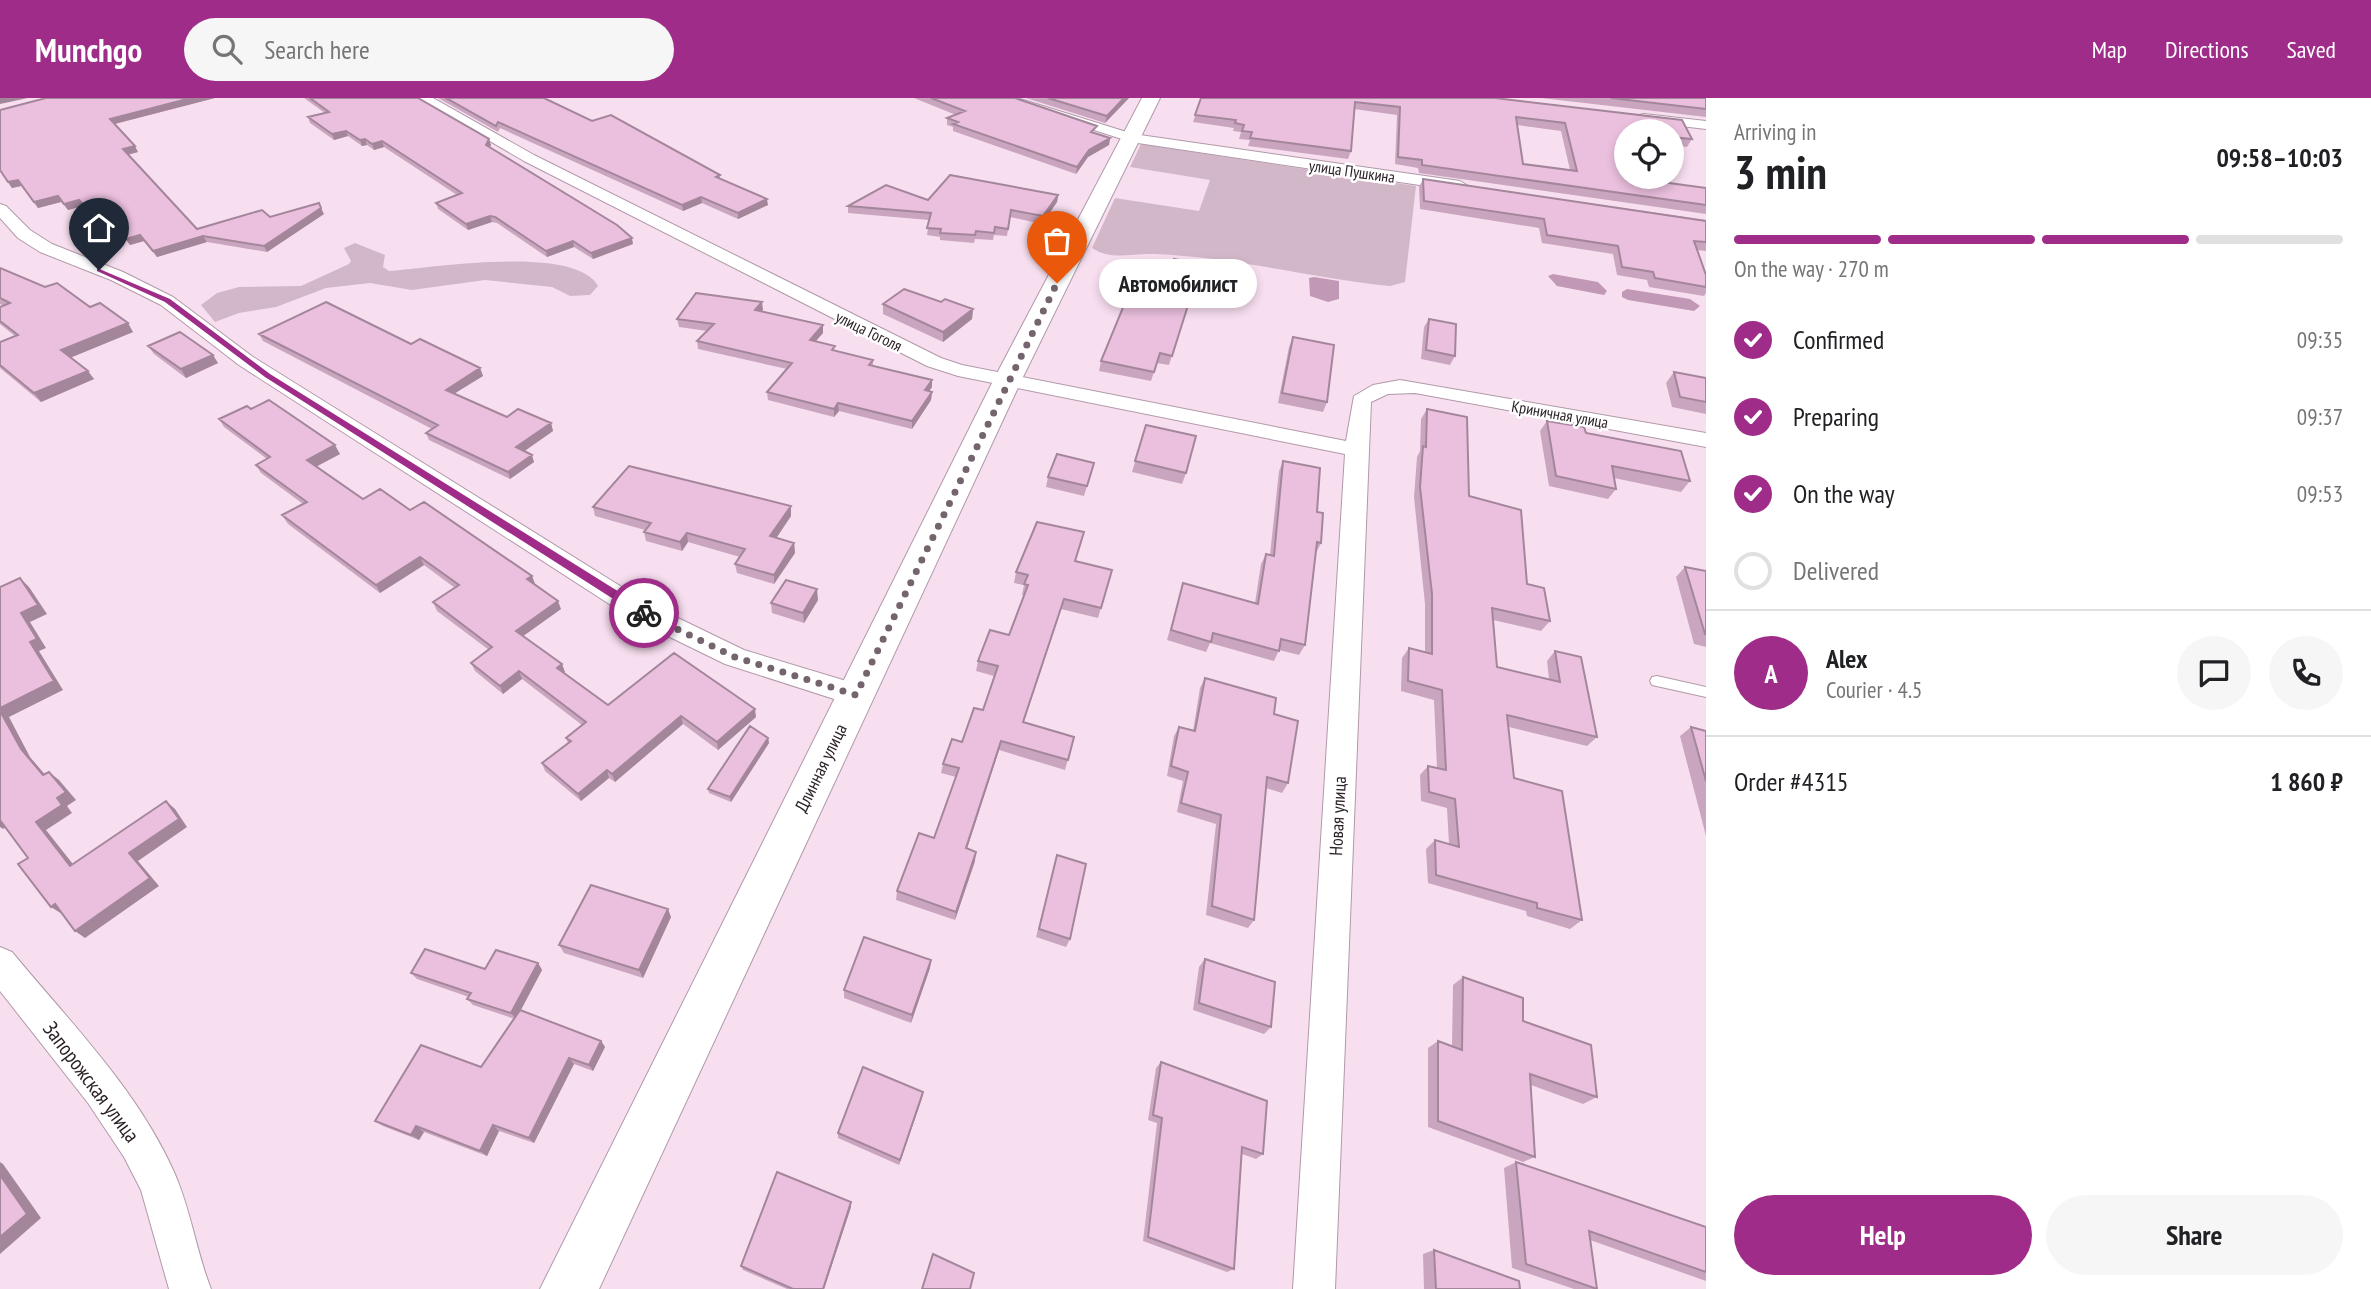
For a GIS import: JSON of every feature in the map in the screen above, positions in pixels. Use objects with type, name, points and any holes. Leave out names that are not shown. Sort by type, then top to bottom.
[{"type":"street","name":"улица Гоголя","points":[[423,98],[529,158],[901,346],[958,370],[1356,450]]},
{"type":"street","name":"улица Пушкина","points":[[1003,98],[1131,138],[1473,188]]},
{"type":"street","name":"Длинная улица","points":[[569,1289],[1008,379],[1151,98]]},
{"type":"street","points":[[1623,115],[1706,125]]},
{"type":"street","points":[[0,209],[24,234],[46,248],[117,276],[167,301],[268,376],[640,611],[735,657],[856,695]]},
{"type":"street","name":"Новая улица","points":[[1314,1289],[1356,450],[1362,400],[1373,391],[1391,386],[1415,387]]},
{"type":"street","name":"Криничная улица","points":[[1415,387],[1706,440]]},
{"type":"street","name":"Запорожская улица","points":[[0,964],[128,1126],[163,1196],[190,1289]]},
{"type":"lane","points":[[1657,681],[1706,692]]},
{"type":"shaded area","points":[[1141,144],[1416,186],[1405,282],[1390,286],[1214,259],[1099,252],[1092,248],[1115,198],[1199,211],[1210,180],[1130,167]]},
{"type":"shaded area","points":[[355,243],[385,255],[383,267],[389,271],[467,263],[533,262],[562,266],[584,273],[598,286],[590,295],[570,296],[552,287],[485,280],[412,290],[370,283],[326,288],[276,307],[239,313],[215,322],[201,305],[217,293],[239,287],[301,286],[349,264],[351,261],[344,248]]},
{"type":"shaded area","points":[[1553,274],[1598,282],[1607,291],[1604,295],[1557,286],[1548,276]]},
{"type":"shaded area","points":[[1309,278],[1339,281],[1339,299],[1328,302],[1310,296]]},
{"type":"shaded area","points":[[1627,289],[1690,299],[1700,306],[1694,311],[1628,300],[1622,297],[1622,292]]},
{"type":"building","points":[[46,98],[191,98],[110,119],[135,146],[123,149],[197,229],[262,210],[270,217],[319,203],[321,208],[264,246],[203,236],[153,251],[140,235],[126,239],[116,227],[105,230],[79,200],[64,204],[58,196],[34,202],[18,180],[8,182],[0,170],[0,110]]},
{"type":"building","points":[[310,98],[418,98],[489,139],[486,145],[617,225],[632,238],[591,253],[573,241],[546,251],[495,217],[490,216],[466,224],[436,203],[462,193],[382,141],[372,144],[346,131],[332,134],[308,117],[329,112]]},
{"type":"building","points":[[446,98],[544,98],[592,121],[611,115],[720,175],[716,177],[767,199],[738,213],[701,197],[682,205],[498,122],[496,126]]},
{"type":"building","points":[[931,98],[1015,98],[1097,126],[1091,132],[1110,138],[1089,150],[1077,167],[953,124],[958,122],[947,118],[965,111]]},
{"type":"building","points":[[1048,98],[1124,98],[1107,116]]},
{"type":"building","points":[[1201,98],[1495,98],[1674,119],[1614,119],[1614,189],[1684,189],[1684,185],[1706,188],[1706,205],[1422,165],[1422,160],[1398,157],[1400,107],[1355,102],[1351,151],[1250,138],[1252,132],[1242,131],[1244,125],[1235,123],[1236,120],[1195,115]],"holes":[[[1516,117],[1565,123],[1577,171],[1523,164]]]},
{"type":"building","points":[[1611,98],[1706,98],[1706,109]]},
{"type":"building","points":[[1684,124],[1692,139],[1684,138]]},
{"type":"building","points":[[950,175],[1058,195],[1043,216],[1011,210],[1008,229],[995,227],[994,233],[976,231],[975,235],[940,233],[941,229],[927,228],[931,213],[848,206],[886,185],[928,200]]},
{"type":"building","points":[[1423,179],[1706,221],[1706,242],[1694,241],[1706,275],[1706,287],[1655,278],[1653,272],[1622,267],[1618,246],[1547,235],[1544,219],[1424,201]]},
{"type":"building","points":[[1174,259],[1201,264],[1172,356],[1160,353],[1154,372],[1101,361],[1126,300],[1138,302],[1147,279],[1165,282]]},
{"type":"building","points":[[0,268],[45,287],[57,283],[90,307],[100,303],[128,323],[61,350],[88,371],[34,393],[0,365],[0,342],[18,335],[0,321],[0,307],[10,303],[0,298]]},
{"type":"building","points":[[904,289],[941,302],[945,299],[973,309],[943,332],[883,304]]},
{"type":"building","points":[[696,293],[762,302],[755,310],[823,325],[810,340],[835,346],[832,350],[873,360],[869,365],[932,380],[925,390],[932,392],[912,421],[838,403],[834,409],[767,392],[792,363],[697,341],[714,324],[677,319]]},
{"type":"building","points":[[326,302],[411,344],[420,339],[480,368],[446,390],[507,417],[518,409],[551,423],[516,447],[532,455],[508,472],[426,433],[438,425],[259,334]]},
{"type":"building","points":[[1429,319],[1456,324],[1455,356],[1426,350]]},
{"type":"building","points":[[180,332],[213,355],[181,369],[148,346]]},
{"type":"building","points":[[1293,337],[1334,345],[1327,402],[1282,393]]},
{"type":"building","points":[[1674,372],[1706,378],[1706,402],[1680,397]]},
{"type":"building","points":[[269,400],[335,445],[307,460],[363,499],[380,489],[410,510],[424,502],[532,576],[527,579],[558,601],[516,631],[562,664],[557,668],[608,705],[674,653],[755,709],[717,742],[681,716],[612,774],[607,770],[578,794],[542,763],[571,741],[566,738],[586,722],[519,671],[500,686],[471,663],[492,647],[433,602],[459,585],[420,557],[376,585],[282,515],[307,502],[256,465],[270,457],[219,419],[247,406],[251,409]]},
{"type":"building","points":[[1427,409],[1467,417],[1469,496],[1521,510],[1527,584],[1544,588],[1550,621],[1492,608],[1497,667],[1560,682],[1555,651],[1581,657],[1597,737],[1507,715],[1514,778],[1562,791],[1582,920],[1537,908],[1537,903],[1436,875],[1435,840],[1459,847],[1455,799],[1429,792],[1428,766],[1446,770],[1442,690],[1408,681],[1409,648],[1432,654],[1432,594],[1420,487],[1423,446],[1426,447]]},
{"type":"building","points":[[1547,421],[1584,427],[1586,433],[1681,451],[1690,481],[1612,466],[1616,489],[1556,476]]},
{"type":"building","points":[[1146,425],[1196,436],[1186,473],[1135,461]]},
{"type":"building","points":[[1057,454],[1094,463],[1087,486],[1048,477]]},
{"type":"building","points":[[1283,461],[1320,468],[1317,512],[1323,513],[1321,543],[1317,542],[1305,645],[1281,639],[1279,651],[1213,633],[1211,642],[1171,630],[1183,583],[1258,604],[1266,554],[1274,556]]},
{"type":"building","points":[[629,466],[791,506],[770,536],[794,543],[774,575],[735,564],[745,549],[687,533],[680,542],[644,532],[651,523],[593,507]]},
{"type":"building","points":[[1037,522],[1084,532],[1075,561],[1112,570],[1101,608],[1064,599],[1023,722],[1074,737],[1068,760],[1001,741],[966,848],[976,852],[956,912],[897,891],[919,833],[934,838],[959,768],[943,764],[952,739],[962,742],[974,708],[983,710],[998,666],[978,661],[990,630],[1009,635],[1028,585],[1024,584],[1028,575],[1016,572]]},
{"type":"building","points":[[1685,567],[1706,571],[1706,634],[1705,634]]},
{"type":"building","points":[[20,578],[38,605],[21,613],[37,639],[30,642],[54,681],[0,708],[0,587]]},
{"type":"building","points":[[786,580],[817,589],[803,613],[771,603]]},
{"type":"building","points":[[1205,678],[1276,698],[1274,714],[1298,721],[1288,783],[1267,777],[1254,920],[1212,906],[1221,815],[1181,803],[1188,772],[1171,766],[1179,727],[1195,731]]},
{"type":"building","points":[[0,711],[21,749],[43,775],[49,772],[66,792],[57,798],[62,805],[36,822],[70,866],[166,801],[179,819],[129,853],[150,878],[75,931],[55,904],[51,907],[18,864],[28,858],[0,820]]},
{"type":"building","points":[[750,726],[768,738],[730,797],[708,789]]},
{"type":"building","points":[[1691,727],[1706,731],[1706,781]]},
{"type":"building","points":[[1057,855],[1086,864],[1070,939],[1039,929]]},
{"type":"building","points":[[591,885],[668,909],[639,970],[559,945]]},
{"type":"building","points":[[864,937],[931,960],[912,1015],[844,990]]},
{"type":"building","points":[[425,949],[485,969],[496,950],[538,963],[511,1013],[467,999],[471,993],[411,973]]},
{"type":"building","points":[[1205,959],[1275,982],[1271,1027],[1199,1003]]},
{"type":"building","points":[[1463,977],[1523,998],[1523,1021],[1591,1045],[1597,1097],[1530,1074],[1535,1157],[1438,1121],[1438,1041],[1462,1050]]},
{"type":"building","points":[[520,1010],[601,1041],[589,1065],[569,1058],[529,1138],[493,1125],[480,1151],[416,1126],[411,1135],[375,1121],[421,1045],[481,1067]]},
{"type":"building","points":[[1161,1062],[1267,1101],[1263,1154],[1242,1147],[1234,1269],[1148,1237],[1162,1118],[1153,1115]]},
{"type":"building","points":[[863,1067],[923,1092],[900,1160],[838,1133]]},
{"type":"building","points":[[1516,1162],[1706,1227],[1706,1272],[1589,1231],[1597,1289],[1526,1264]]},
{"type":"building","points":[[777,1172],[851,1202],[823,1289],[793,1289],[741,1266]]},
{"type":"building","points":[[0,1175],[27,1214],[0,1237]]},
{"type":"building","points":[[1434,1250],[1519,1281],[1520,1289],[1436,1289]]},
{"type":"building","points":[[933,1254],[974,1273],[970,1289],[922,1289]]},
{"type":"way so far","points":[[644,613],[735,657],[856,695],[1057,283]]},
{"type":"place","name":"Автомобилист","points":[[1057,283]]},
{"type":"route","points":[[99,270],[146,289],[167,301],[268,376],[644,613]]}]
